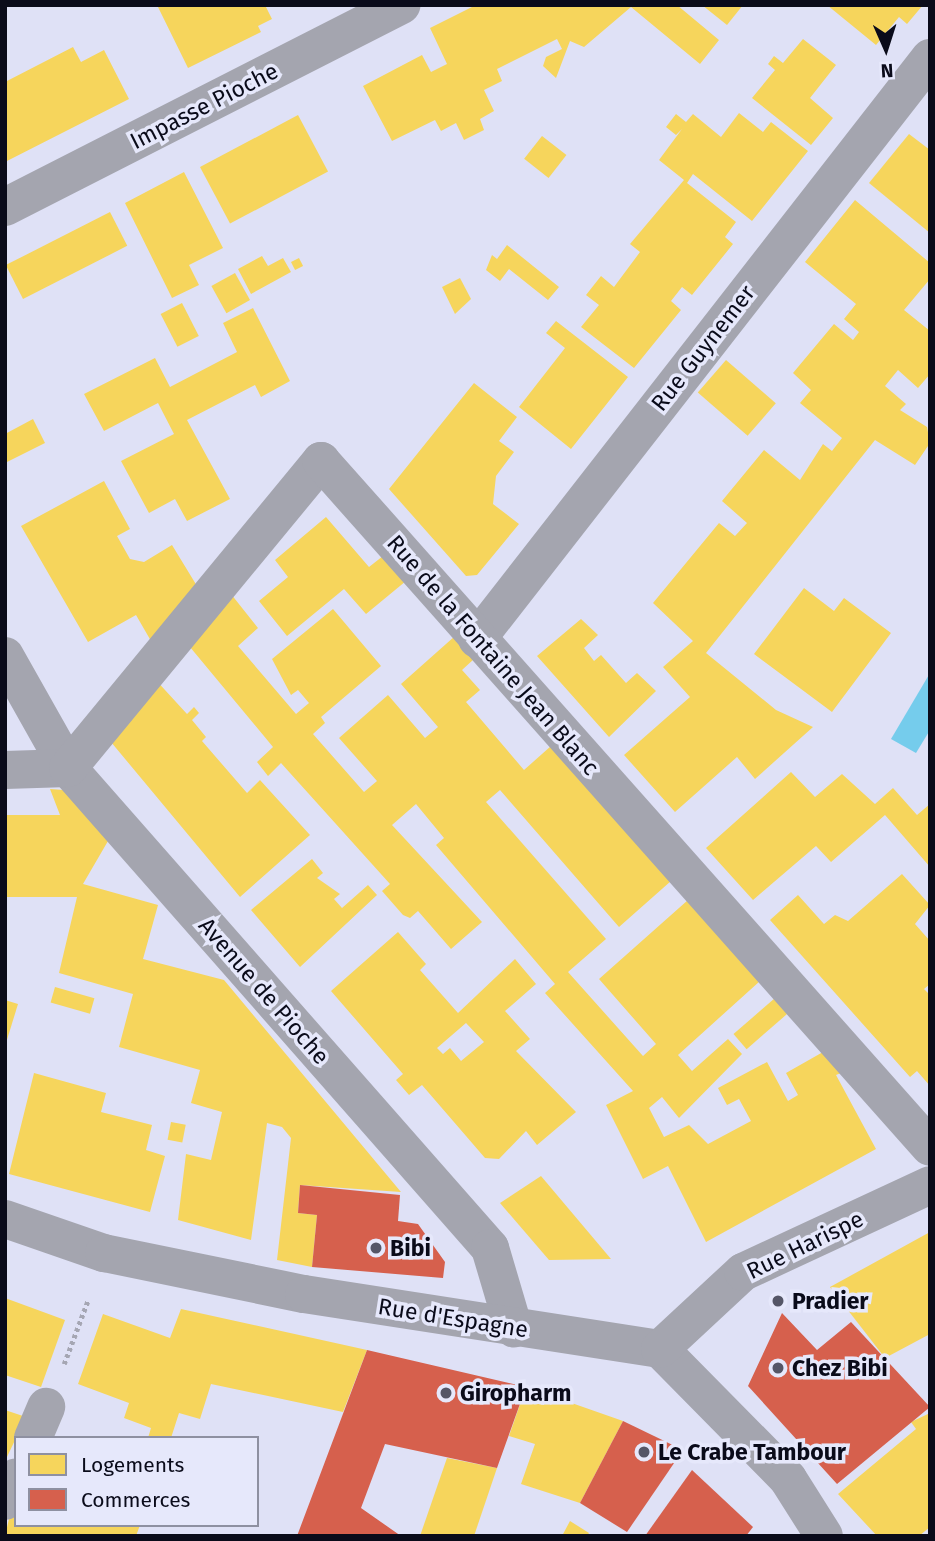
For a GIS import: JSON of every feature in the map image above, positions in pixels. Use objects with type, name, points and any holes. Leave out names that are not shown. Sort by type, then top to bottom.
[{"type":"street","name":"Impasse Pioche","points":[[5,207],[402,5]]},
{"type":"street","name":"Rue Guynemer","points":[[477,639],[930,58]]},
{"type":"street","name":"Rue de la Fontaine Jean Blanc","points":[[68,768],[321,461],[930,1147]]},
{"type":"street","name":"Avenue de Pioche","points":[[5,656],[68,768],[490,1248],[514,1329]]},
{"type":"street","points":[[5,770],[68,768]]},
{"type":"street","name":"Rue Harispe","points":[[660,1349],[744,1272],[930,1185]]},
{"type":"street","name":"Rue d'Espagne","points":[[5,1219],[104,1253],[514,1329],[660,1349]]},
{"type":"street","points":[[660,1349],[788,1479],[824,1536]]},
{"type":"street","points":[[5,1501],[14,1481]]},
{"type":"path","points":[[39,1422],[104,1253]]},
{"type":"water","points":[[930,673],[930,730],[916,753],[891,739]]},
{"type":"building: Logements","points":[[157,5],[265,5],[272,19],[258,26],[261,32],[188,68]]},
{"type":"building: Logements","points":[[476,5],[677,5],[719,40],[700,64],[631,7],[584,47],[570,41],[556,78],[543,66],[546,57],[562,49],[557,39],[497,69],[502,81],[484,90],[494,111],[480,119],[484,130],[464,140],[456,123],[441,131],[435,120],[392,141],[363,86],[422,55],[431,72],[447,64],[430,28]]},
{"type":"building: Logements","points":[[702,5],[743,5],[727,25]]},
{"type":"building: Logements","points":[[827,5],[923,5],[907,24],[899,17],[876,45]]},
{"type":"building: Logements","points":[[803,39],[836,65],[810,98],[833,118],[811,145],[752,98],[775,70],[768,64],[774,56],[783,63]]},
{"type":"building: Logements","points":[[73,47],[81,62],[104,50],[129,99],[5,162],[5,82]]},
{"type":"building: Logements","points":[[739,113],[763,132],[771,122],[808,151],[752,221],[693,174],[687,183],[736,222],[725,237],[733,244],[692,295],[682,287],[671,301],[681,310],[634,368],[581,327],[599,305],[586,295],[601,276],[614,287],[640,252],[630,244],[684,180],[659,160],[682,129],[676,135],[666,127],[676,114],[686,122],[693,114],[721,137]]},
{"type":"building: Logements","points":[[298,115],[328,172],[230,224],[200,167]]},
{"type":"building: Logements","points":[[909,134],[930,150],[930,233],[869,183]]},
{"type":"building: Logements","points":[[542,136],[566,155],[549,178],[524,159]]},
{"type":"building: Logements","points":[[184,172],[223,248],[189,265],[199,285],[172,298],[125,203]]},
{"type":"building: Logements","points":[[855,200],[930,263],[930,279],[904,310],[930,331],[930,374],[918,388],[898,370],[885,386],[906,404],[900,410],[927,427],[930,443],[915,465],[875,440],[706,653],[776,710],[813,727],[755,779],[737,757],[675,812],[624,755],[690,697],[663,667],[693,641],[653,603],[719,523],[735,536],[747,523],[722,501],[764,450],[800,480],[823,444],[832,451],[842,438],[800,403],[811,390],[793,373],[834,324],[853,340],[859,332],[844,319],[856,304],[805,262]]},
{"type":"building: Logements","points":[[110,212],[127,246],[23,299],[6,265]]},
{"type":"building: Logements","points":[[507,245],[559,287],[548,300],[509,269],[500,281],[486,270],[492,255],[497,259]]},
{"type":"building: Logements","points":[[262,256],[268,266],[283,258],[291,272],[251,294],[238,269]]},
{"type":"building: Logements","points":[[299,258],[303,266],[295,270],[291,262]]},
{"type":"building: Logements","points":[[235,273],[250,300],[226,313],[211,286]]},
{"type":"building: Logements","points":[[460,278],[471,299],[455,314],[442,287]]},
{"type":"building: Logements","points":[[182,303],[199,336],[177,347],[161,314]]},
{"type":"building: Logements","points":[[253,308],[290,381],[261,397],[255,385],[187,420],[230,499],[187,521],[175,499],[149,513],[121,461],[174,434],[158,403],[104,431],[84,394],[155,358],[170,387],[237,352],[223,323]]},
{"type":"building: Logements","points":[[556,321],[628,377],[571,449],[519,407],[565,348],[546,333]]},
{"type":"building: Logements","points":[[726,360],[776,403],[748,436],[698,392]]},
{"type":"building: Logements","points":[[474,383],[517,417],[499,441],[514,452],[496,476],[493,504],[519,524],[477,575],[466,576],[389,489]]},
{"type":"building: Logements","points":[[33,419],[45,443],[5,463],[5,434]]},
{"type":"building: Logements","points":[[104,481],[130,529],[117,536],[130,559],[144,562],[172,545],[197,586],[151,641],[136,615],[88,642],[21,526]]},
{"type":"building: Logements","points":[[326,517],[369,567],[383,556],[406,581],[366,614],[344,589],[287,636],[259,601],[288,577],[275,560]]},
{"type":"building: Logements","points":[[804,588],[834,611],[844,598],[891,633],[832,712],[754,654]]},
{"type":"building: Logements","points":[[227,589],[258,628],[238,646],[296,714],[309,703],[298,690],[291,695],[272,659],[333,609],[381,666],[321,717],[325,723],[313,734],[364,792],[377,781],[339,738],[388,695],[425,738],[438,727],[401,684],[455,636],[474,659],[462,670],[480,690],[466,702],[524,770],[551,746],[671,881],[619,927],[500,790],[486,802],[606,939],[568,972],[643,1056],[656,1044],[599,979],[688,900],[760,981],[678,1055],[692,1071],[728,1039],[742,1054],[679,1118],[662,1097],[649,1108],[664,1137],[689,1125],[708,1144],[751,1121],[739,1099],[727,1105],[718,1088],[767,1062],[788,1101],[798,1095],[786,1073],[823,1052],[841,1073],[836,1075],[876,1149],[706,1242],[668,1166],[643,1179],[606,1105],[633,1091],[545,993],[555,984],[436,845],[444,838],[416,804],[392,825],[482,922],[451,949],[418,911],[410,918],[403,915],[382,891],[390,884],[281,763],[268,776],[257,762],[273,747],[185,641]]},
{"type":"building: Logements","points":[[581,619],[598,635],[584,648],[594,661],[601,655],[626,683],[637,673],[656,691],[609,737],[537,656]]},
{"type":"building: Logements","points":[[154,678],[187,714],[194,707],[199,713],[192,720],[206,737],[202,741],[247,793],[260,780],[310,835],[240,897],[106,736]]},
{"type":"building: Logements","points":[[791,772],[815,797],[842,774],[875,804],[893,788],[917,815],[930,804],[930,867],[885,815],[831,862],[816,846],[753,900],[706,848]]},
{"type":"building: Logements","points":[[50,789],[64,790],[108,841],[83,884],[158,905],[143,959],[224,980],[401,1192],[300,1185],[298,1213],[317,1215],[312,1267],[277,1260],[291,1138],[282,1127],[267,1123],[251,1240],[178,1220],[186,1154],[211,1160],[222,1112],[191,1103],[200,1070],[119,1047],[133,994],[59,973],[77,897],[5,897],[5,815],[60,815]]},
{"type":"building: Logements","points":[[312,859],[323,873],[317,878],[340,894],[334,899],[342,908],[368,885],[377,895],[300,967],[251,910]]},
{"type":"building: Logements","points":[[902,874],[930,905],[915,924],[930,941],[930,984],[924,989],[930,995],[930,1086],[917,1071],[910,1077],[770,920],[798,895],[824,924],[835,915],[848,921]]},
{"type":"building: Logements","points":[[398,932],[426,964],[420,970],[458,1013],[515,959],[536,984],[505,1011],[530,1039],[516,1051],[576,1112],[537,1145],[526,1131],[499,1159],[485,1158],[422,1085],[409,1095],[396,1080],[403,1074],[331,991]],"holes":[[[466,1023],[484,1042],[461,1061],[450,1048],[443,1054],[437,1048]]]},
{"type":"building: Logements","points":[[55,987],[94,998],[90,1014],[51,1002]]},
{"type":"building: Logements","points":[[775,998],[788,1013],[747,1049],[733,1034]]},
{"type":"building: Logements","points":[[5,1000],[18,1004],[6,1043],[5,1043]]},
{"type":"building: Logements","points":[[34,1073],[106,1093],[101,1112],[152,1125],[146,1150],[165,1156],[150,1212],[9,1174]]},
{"type":"building: Logements","points":[[171,1122],[186,1125],[182,1143],[168,1140]]},
{"type":"building: Logements","points":[[541,1176],[611,1259],[549,1260],[500,1203]]},
{"type":"building: Logements","points":[[930,1232],[930,1334],[885,1358],[830,1287]]},
{"type":"building: Logements","points":[[5,1298],[65,1320],[41,1387],[5,1375]]},
{"type":"building: Logements","points":[[181,1309],[367,1350],[343,1412],[211,1384],[200,1419],[179,1413],[172,1436],[149,1436],[151,1428],[124,1418],[129,1403],[78,1384],[103,1314],[170,1338]]},
{"type":"building: Logements","points":[[526,1387],[623,1421],[580,1503],[521,1484],[535,1444],[509,1436]]},
{"type":"building: Logements","points":[[5,1410],[26,1417],[17,1436],[14,1436],[6,1459]]},
{"type":"building: Logements","points":[[930,1413],[930,1527],[919,1536],[877,1536],[838,1494],[916,1429],[911,1422]]},
{"type":"building: Logements","points":[[447,1458],[497,1468],[474,1536],[420,1536]]},
{"type":"building: Logements","points":[[14,1498],[14,1527],[139,1527],[136,1536],[5,1536]]},
{"type":"building: Logements","points":[[570,1521],[589,1533],[587,1536],[562,1536]]},
{"type":"building: Commerces","points":[[300,1185],[400,1195],[398,1221],[418,1224],[445,1262],[443,1278],[312,1267],[317,1215],[298,1213]]},
{"type":"building: Commerces","points":[[782,1313],[817,1350],[851,1322],[930,1407],[837,1484],[748,1386]]},
{"type":"building: Commerces","points":[[367,1350],[526,1387],[497,1468],[385,1444],[361,1508],[401,1536],[297,1536]]},
{"type":"building: Commerces","points":[[623,1421],[683,1450],[627,1532],[580,1503]]},
{"type":"building: Commerces","points":[[692,1470],[753,1527],[746,1536],[645,1536]]},
{"type":"place","name":"Bibi","points":[[376,1248]]},
{"type":"place","name":"Pradier","points":[[778,1301]]},
{"type":"place","name":"Chez Bibi","points":[[778,1368]]},
{"type":"place","name":"Giropharm","points":[[446,1393]]},
{"type":"place","name":"Le Crabe Tambour","points":[[644,1452]]}]
